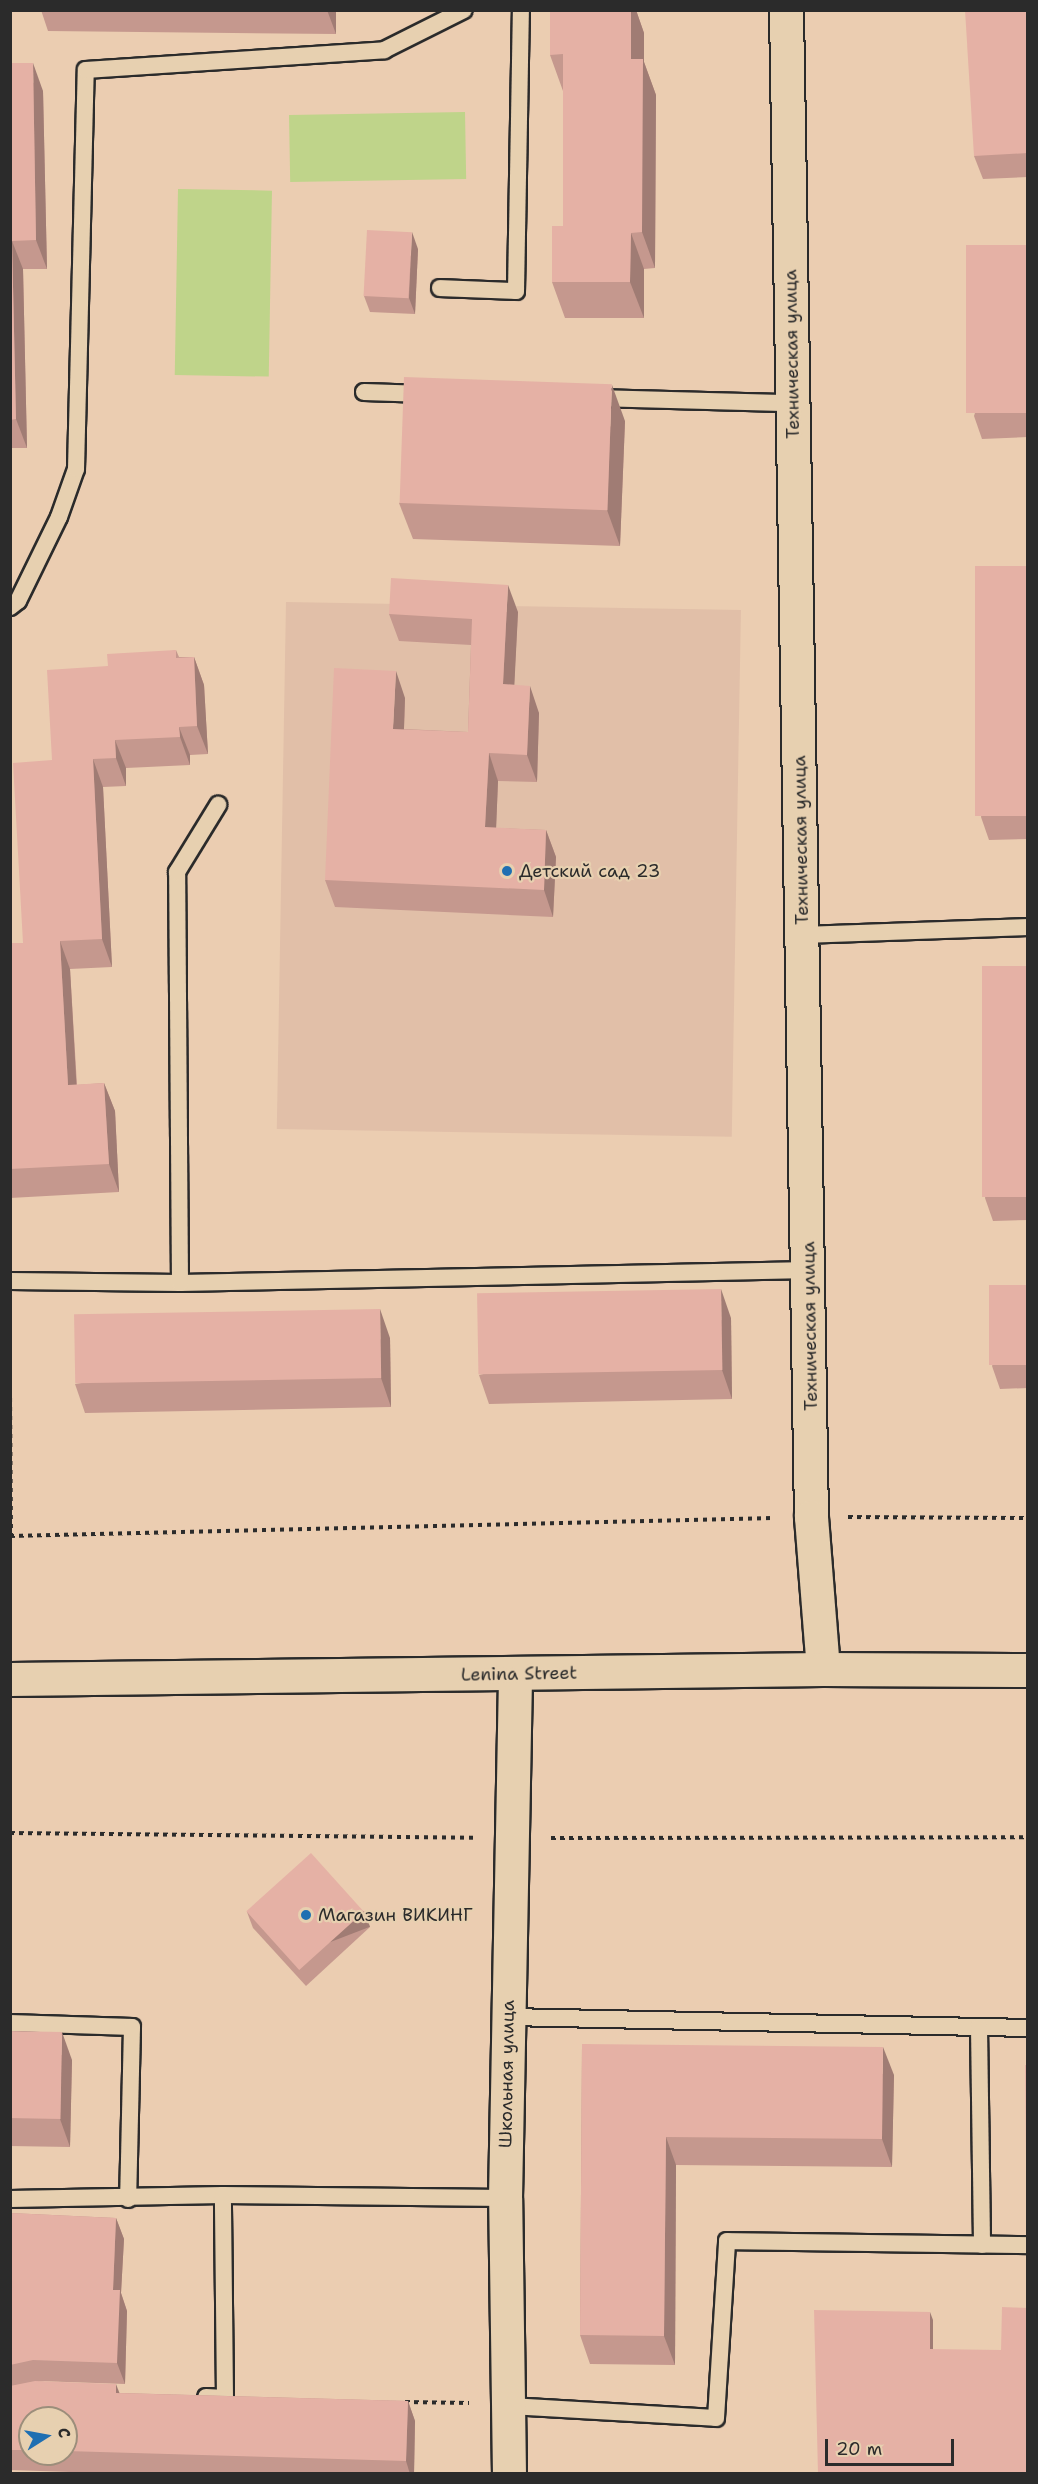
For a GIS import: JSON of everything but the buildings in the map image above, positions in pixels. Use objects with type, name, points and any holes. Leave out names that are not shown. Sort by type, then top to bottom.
[{"type":"street","name":"Техническая улица","points":[[786,10],[810,1270],[811,1517],[823,1669]]},
{"type":"street","name":"Lenina Street","points":[[10,1679],[515,1675],[823,1669],[1028,1670]]},
{"type":"street","name":"Школьная улица","points":[[509,2474],[505,2199],[515,1675]]},
{"type":"lane","points":[[10,607],[18,601],[59,517],[76,470],[87,70],[384,50],[464,10]]},
{"type":"lane","points":[[440,288],[516,291],[521,10]]},
{"type":"lane","points":[[364,392],[447,394]]},
{"type":"lane","points":[[578,397],[792,403]]},
{"type":"lane","points":[[180,1282],[177,872],[218,805]]},
{"type":"lane","points":[[803,935],[1028,927]]},
{"type":"lane","points":[[10,1281],[180,1282],[810,1270]]},
{"type":"lane","points":[[508,2018],[1028,2028]]},
{"type":"lane","points":[[10,2023],[132,2027],[128,2199]]},
{"type":"lane","points":[[979,2027],[982,2245]]},
{"type":"lane","points":[[10,2199],[128,2199],[223,2195],[505,2199]]},
{"type":"lane","points":[[191,2397],[225,2398],[223,2195]]},
{"type":"lane","points":[[509,2406],[716,2418],[727,2241],[1028,2245]]},
{"type":"path","points":[[10,1389],[11,1536],[811,1517],[1028,1518]]},
{"type":"path","points":[[393,2401],[509,2406]]},
{"type":"shaded area","name":"Детский сад 23","points":[[286,602],[741,610],[732,1137],[277,1129]]},
{"type":"green space","points":[[465,112],[466,179],[290,182],[289,115]]},
{"type":"green space","points":[[178,189],[272,191],[269,377],[175,375]]},
{"type":"place","name":"Детский сад 23","points":[[507,871]]},
{"type":"place","name":"Магазин ВИКИНГ","points":[[306,1915]]}]
